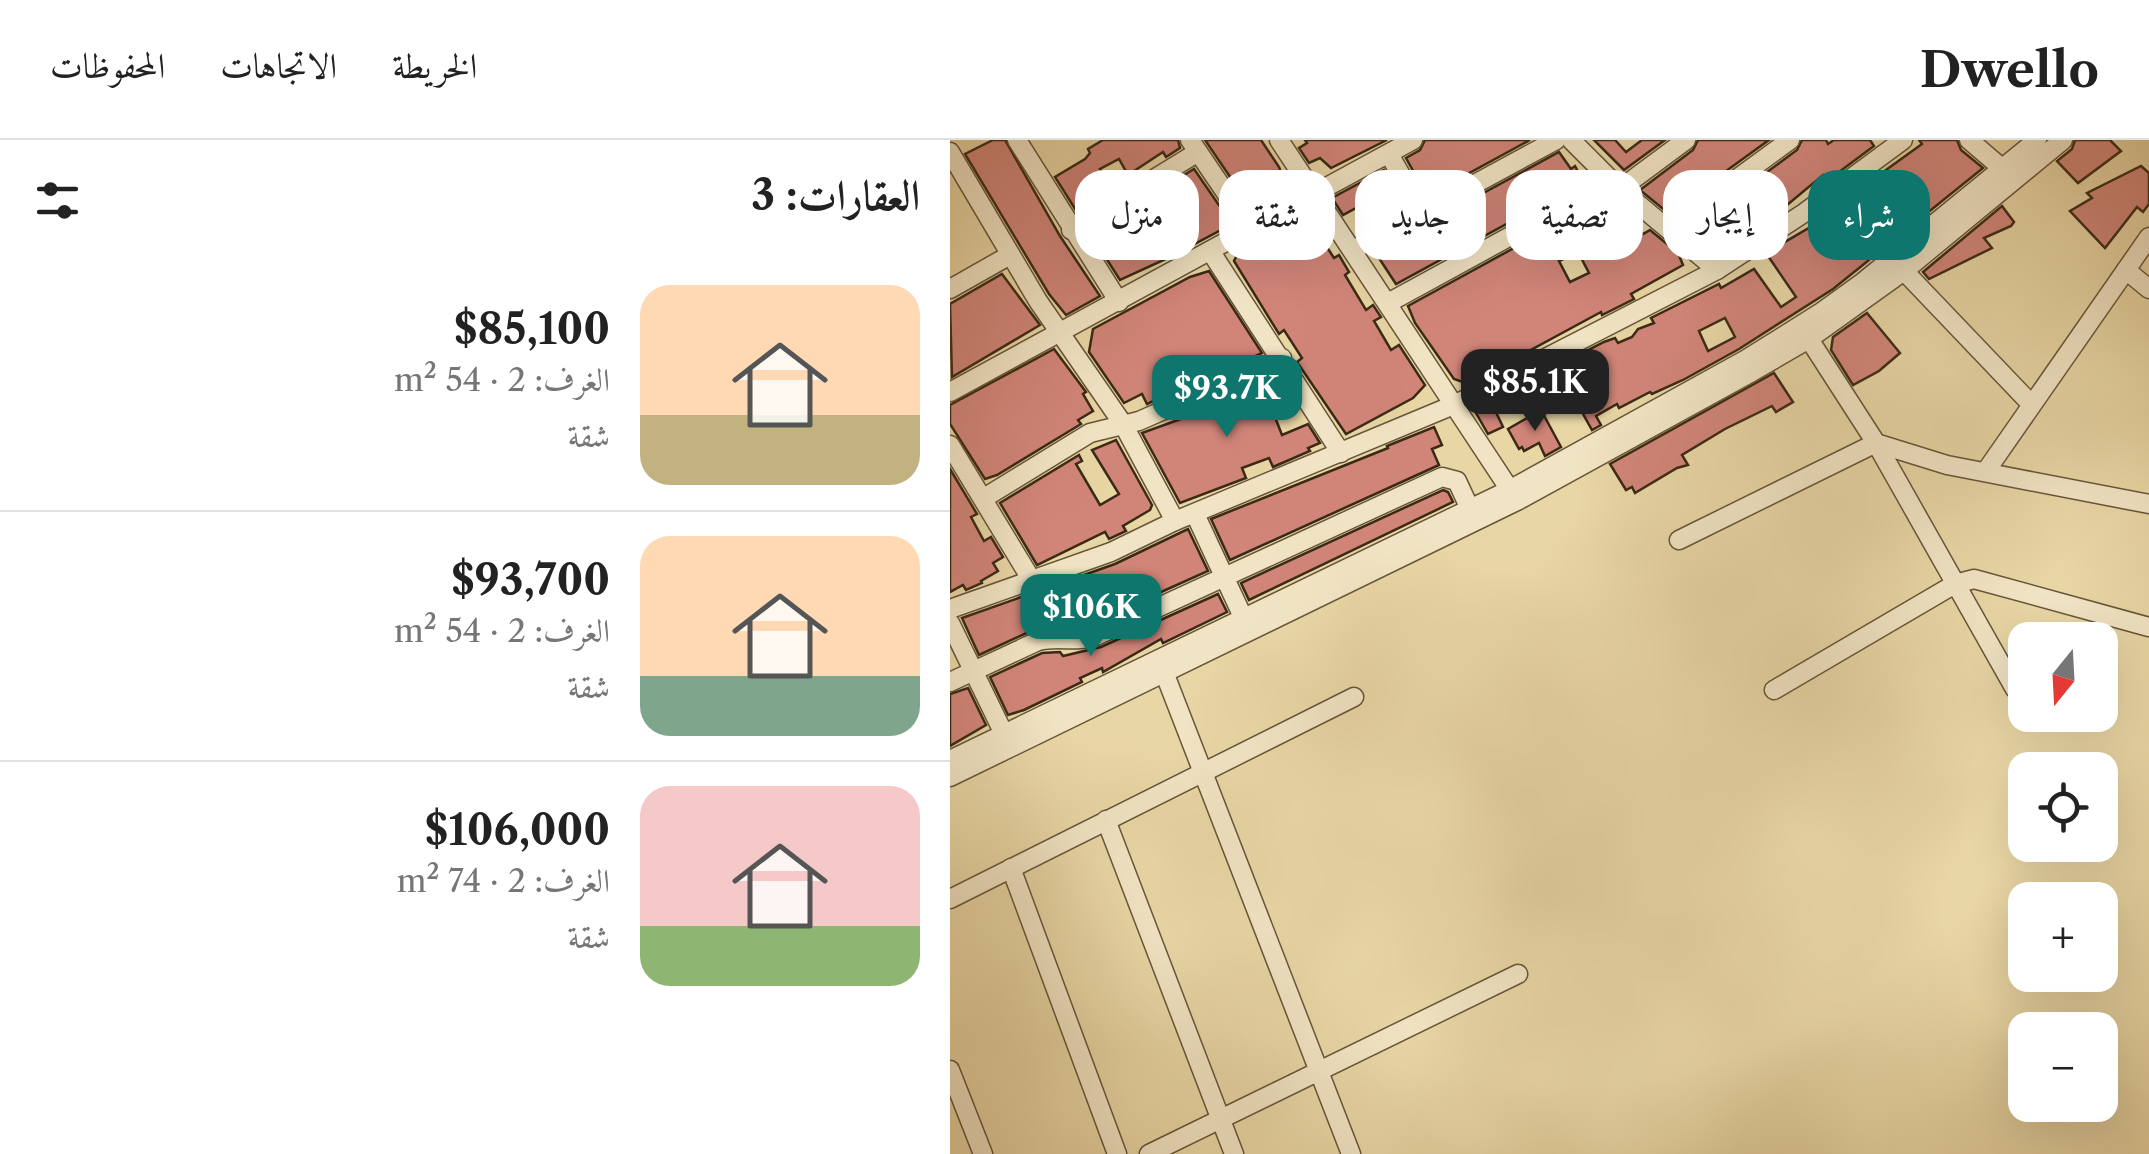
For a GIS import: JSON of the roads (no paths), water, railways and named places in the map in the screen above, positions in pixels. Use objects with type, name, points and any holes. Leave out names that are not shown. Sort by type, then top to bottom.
[{"type":"street","points":[[962,140],[950,150],[1010,255],[1122,424],[1175,521]]},
{"type":"street","points":[[1017,140],[1119,302]]},
{"type":"street","points":[[1279,140],[1300,170]]},
{"type":"street","points":[[1335,183],[1413,140]]},
{"type":"street","points":[[1639,170],[1686,140]]},
{"type":"street","points":[[1749,170],[1790,140]]},
{"type":"street","points":[[950,609],[1111,552],[1175,521],[1456,404],[1717,270],[1804,213],[1903,140]]},
{"type":"street","points":[[1969,140],[2008,174]]},
{"type":"street","points":[[950,776],[1514,495],[1810,339],[1904,271],[2008,174],[2037,140]]},
{"type":"street","points":[[950,760],[1470,509],[1514,495],[1783,337],[2008,174],[2063,140]]},
{"type":"street","points":[[1486,183],[1571,141],[1600,170]]},
{"type":"street","points":[[1071,230],[1194,146],[1219,183]]},
{"type":"street","points":[[1389,154],[1398,170]]},
{"type":"street","points":[[1643,209],[1663,226]]},
{"type":"street","points":[[1335,222],[1514,495]]},
{"type":"street","points":[[1986,471],[2149,237]]},
{"type":"street","points":[[1388,303],[1506,242]]},
{"type":"street","points":[[950,392],[1219,248]]},
{"type":"street","points":[[1212,252],[1341,453]]},
{"type":"street","points":[[950,289],[1010,255]]},
{"type":"street","points":[[1705,260],[1717,270]]},
{"type":"street","points":[[2126,270],[2149,288]]},
{"type":"street","points":[[1904,271],[2031,404]]},
{"type":"street","points":[[1810,339],[1876,443],[2008,675]]},
{"type":"street","points":[[984,498],[1090,433],[1139,421],[1282,358]]},
{"type":"street","points":[[1679,540],[1876,443],[1934,462],[2149,504]]},
{"type":"street","points":[[950,445],[1030,580]]},
{"type":"street","points":[[950,682],[1038,641],[1085,640],[1442,477],[1457,480],[1470,509]]},
{"type":"street","points":[[1195,514],[1243,618]]},
{"type":"street","points":[[1774,690],[1956,584],[1974,579],[2149,627]]},
{"type":"street","points":[[950,623],[1004,734]]},
{"type":"street","points":[[1164,672],[1352,1154]]},
{"type":"street","points":[[950,898],[1354,697]]},
{"type":"street","points":[[1106,820],[1234,1154]]},
{"type":"street","points":[[1011,868],[1117,1154]]},
{"type":"street","points":[[1150,1154],[1518,974]]},
{"type":"street","points":[[950,1070],[983,1154]]}]
